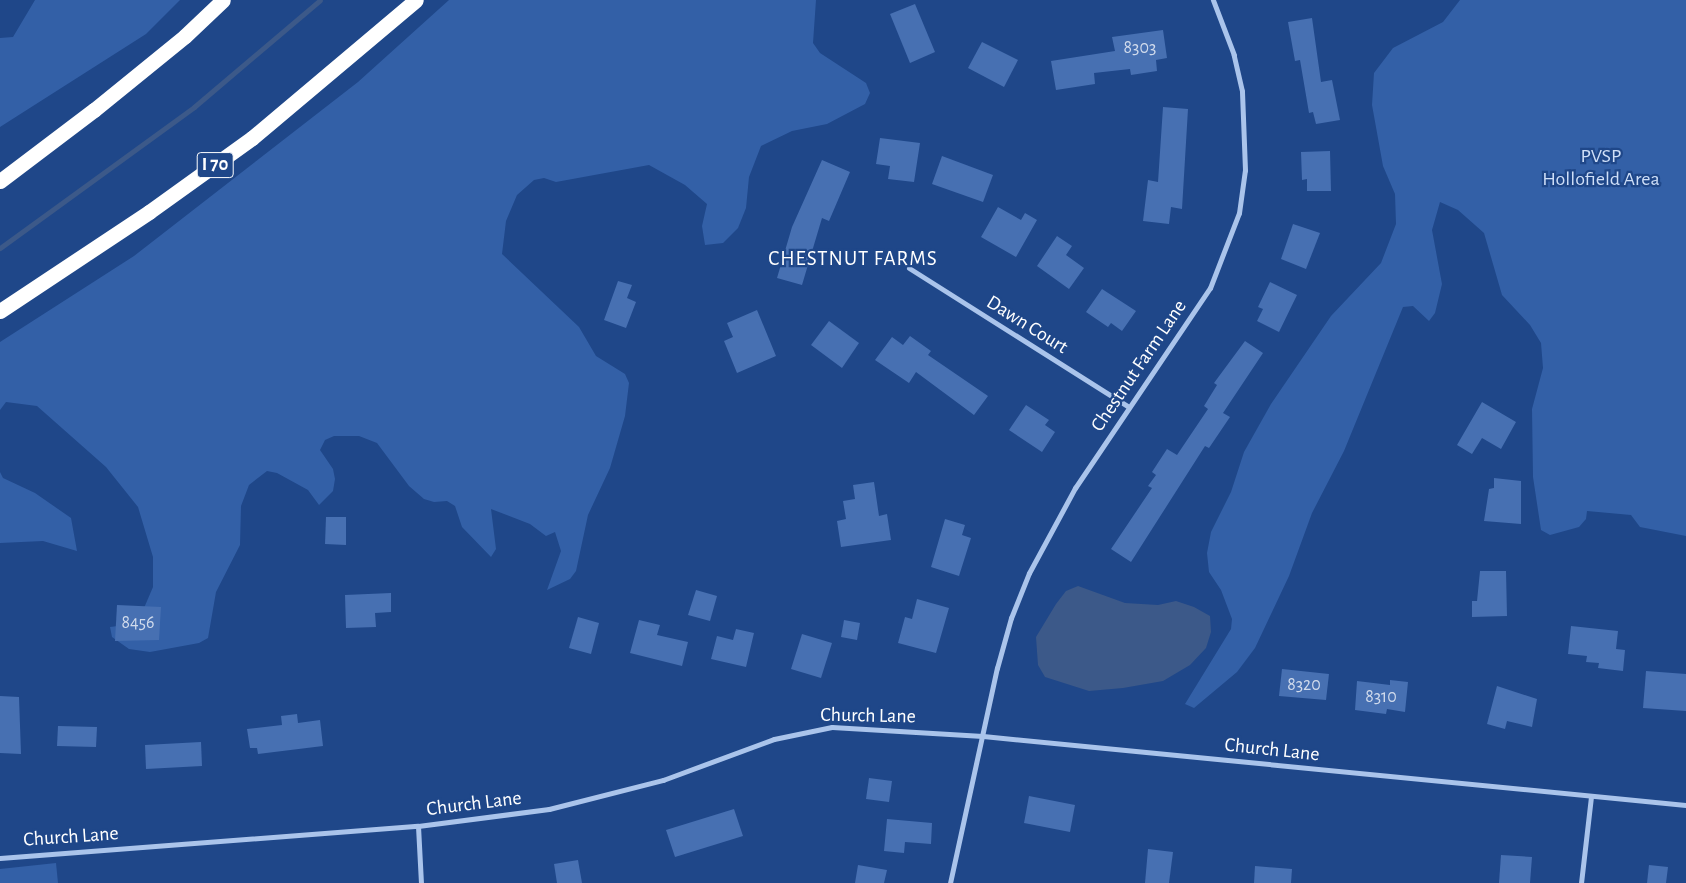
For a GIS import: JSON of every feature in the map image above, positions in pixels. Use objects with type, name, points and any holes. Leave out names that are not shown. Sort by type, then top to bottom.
[{"type":"highway","points":[[0,181],[94,110],[185,36],[223,0]]},
{"type":"highway","name":"I 70","points":[[0,311],[149,212],[252,138],[416,0]]},
{"type":"street","name":"Chestnut Farm Lane","points":[[950,883],[1010,618],[1029,573],[1071,495],[1210,288],[1239,213],[1245,170],[1242,91],[1234,55],[1213,0]]},
{"type":"street","name":"Dawn Court","points":[[909,268],[1129,407]]},
{"type":"street","name":"Church Lane","points":[[0,858],[418,826],[541,811],[618,794],[798,732],[832,727],[874,727],[983,736],[1686,804]]},
{"type":"street","points":[[1582,883],[1590,796]]},
{"type":"street","points":[[418,826],[421,883]]},
{"type":"green space","points":[[35,0],[180,0],[146,34],[0,127],[0,38],[13,37]]},
{"type":"green space","points":[[449,0],[816,0],[813,43],[820,53],[866,83],[870,93],[865,104],[827,124],[792,131],[761,146],[749,177],[746,208],[738,228],[723,243],[705,245],[702,226],[707,204],[685,185],[649,165],[556,182],[544,178],[534,180],[517,195],[506,221],[502,254],[579,327],[596,356],[625,374],[629,383],[625,416],[610,468],[588,515],[576,571],[570,579],[547,590],[561,551],[555,532],[546,536],[530,524],[491,509],[496,549],[491,557],[462,527],[455,506],[447,501],[434,502],[424,499],[409,486],[377,443],[359,436],[334,436],[325,440],[320,450],[333,469],[335,479],[333,491],[319,505],[308,490],[277,473],[267,471],[249,485],[241,506],[240,545],[216,592],[208,638],[199,643],[150,652],[129,649],[112,637],[110,627],[133,624],[141,615],[153,587],[153,557],[138,507],[106,467],[37,406],[6,402],[0,410],[0,342],[134,256],[358,82]]},
{"type":"green space","name":"PVSP Hollofield Area","points":[[1460,0],[1686,0],[1686,536],[1640,527],[1631,515],[1587,511],[1586,519],[1579,527],[1550,535],[1541,530],[1533,477],[1532,409],[1543,368],[1541,343],[1530,325],[1502,295],[1484,233],[1458,210],[1440,202],[1432,230],[1442,284],[1435,313],[1429,321],[1413,306],[1403,307],[1344,451],[1312,513],[1289,576],[1255,648],[1237,672],[1194,708],[1185,704],[1231,629],[1232,619],[1221,590],[1209,572],[1207,553],[1211,532],[1231,492],[1244,452],[1271,404],[1331,316],[1381,263],[1396,224],[1395,194],[1383,166],[1372,105],[1374,73],[1393,48],[1443,22]]},
{"type":"green space","points":[[0,472],[3,478],[35,493],[71,518],[77,551],[43,541],[0,543]]},
{"type":"green space","points":[[56,863],[58,883],[0,883],[0,869]]},
{"type":"shaded area","points":[[1078,586],[1125,603],[1158,605],[1176,601],[1194,607],[1210,616],[1211,632],[1206,648],[1190,665],[1163,681],[1123,688],[1089,691],[1045,677],[1038,665],[1036,637],[1066,591]]},
{"type":"building","points":[[915,4],[935,52],[910,63],[890,14]]},
{"type":"building","points":[[1312,18],[1321,82],[1332,80],[1340,120],[1316,124],[1313,112],[1309,113],[1300,60],[1295,61],[1288,22]]},
{"type":"building","points":[[1163,30],[1167,58],[1156,60],[1157,71],[1131,75],[1130,69],[1094,73],[1095,84],[1056,90],[1051,61],[1115,51],[1112,37]]},
{"type":"building","points":[[982,42],[1018,60],[1004,87],[968,68]]},
{"type":"building","points":[[1163,107],[1188,109],[1182,209],[1171,207],[1169,224],[1143,221],[1148,180],[1158,182]]},
{"type":"building","points":[[880,138],[920,143],[914,182],[888,179],[890,166],[876,164]]},
{"type":"building","points":[[1330,151],[1331,191],[1307,191],[1307,179],[1302,180],[1301,152]]},
{"type":"building","points":[[942,156],[993,175],[983,202],[932,184]]},
{"type":"building","points":[[822,160],[850,172],[829,221],[822,218],[802,285],[777,278],[792,227]]},
{"type":"building","points":[[998,207],[1021,220],[1025,213],[1037,220],[1016,257],[981,237]]},
{"type":"building","points":[[1293,224],[1320,233],[1306,269],[1281,259]]},
{"type":"building","points":[[1057,236],[1072,246],[1066,255],[1084,268],[1069,289],[1037,266]]},
{"type":"building","points":[[618,281],[632,285],[627,298],[636,302],[626,328],[604,320]]},
{"type":"building","points":[[1270,282],[1297,295],[1279,332],[1257,321],[1263,309],[1258,307]]},
{"type":"building","points":[[1102,289],[1136,311],[1122,331],[1111,323],[1108,327],[1086,312]]},
{"type":"building","points":[[757,310],[776,356],[737,373],[724,341],[733,337],[727,323]]},
{"type":"building","points":[[829,321],[859,343],[842,368],[811,345]]},
{"type":"building","points":[[910,336],[931,351],[928,355],[988,396],[974,415],[916,372],[909,383],[875,360],[892,337],[903,345]]},
{"type":"building","points":[[1245,341],[1263,353],[1223,413],[1230,417],[1209,448],[1205,446],[1131,562],[1111,549],[1152,488],[1148,486],[1156,475],[1152,472],[1167,449],[1177,455],[1208,409],[1204,406],[1217,385],[1214,383]]},
{"type":"building","points":[[1482,402],[1516,422],[1501,449],[1482,438],[1472,454],[1457,445]]},
{"type":"building","points":[[1026,405],[1049,420],[1045,425],[1055,432],[1042,452],[1009,430]]},
{"type":"building","points":[[1494,478],[1521,481],[1521,524],[1484,521],[1489,489],[1494,488]]},
{"type":"building","points":[[874,482],[879,516],[887,514],[891,540],[841,547],[837,521],[846,519],[843,501],[855,499],[853,485]]},
{"type":"building","points":[[326,517],[346,517],[346,545],[325,544]]},
{"type":"building","points":[[945,519],[965,525],[962,535],[971,538],[959,576],[931,567]]},
{"type":"building","points":[[1480,571],[1506,571],[1507,616],[1472,617],[1472,601],[1477,601]]},
{"type":"building","points":[[696,590],[717,596],[710,621],[688,615]]},
{"type":"building","points":[[391,593],[391,612],[375,613],[376,627],[346,628],[345,595]]},
{"type":"building","points":[[917,599],[949,608],[936,653],[898,643],[905,617],[912,619]]},
{"type":"building","points":[[117,605],[161,607],[159,640],[115,641]]},
{"type":"building","points":[[578,617],[599,623],[591,654],[569,648]]},
{"type":"building","points":[[639,620],[660,625],[657,635],[688,642],[682,666],[630,653]]},
{"type":"building","points":[[844,620],[860,623],[857,640],[841,637]]},
{"type":"building","points":[[1571,626],[1618,631],[1616,649],[1625,650],[1623,671],[1598,668],[1599,663],[1586,662],[1587,656],[1568,654]]},
{"type":"building","points":[[736,629],[754,633],[746,667],[711,659],[717,636],[733,640]]},
{"type":"building","points":[[802,634],[832,643],[821,678],[791,669]]},
{"type":"building","points":[[1282,669],[1329,674],[1326,700],[1279,696]]},
{"type":"building","points":[[1646,671],[1686,674],[1686,711],[1643,708]]},
{"type":"building","points":[[1390,680],[1408,682],[1405,712],[1387,709],[1386,714],[1355,710],[1357,681],[1390,685]]},
{"type":"building","points":[[1497,686],[1537,699],[1532,727],[1507,721],[1505,729],[1487,724]]},
{"type":"building","points":[[0,696],[19,697],[21,754],[0,753]]},
{"type":"building","points":[[297,714],[298,723],[320,720],[323,746],[258,754],[257,748],[250,748],[247,729],[282,725],[281,716]]},
{"type":"building","points":[[58,726],[97,727],[96,747],[57,746]]},
{"type":"building","points":[[201,742],[202,766],[146,769],[145,745]]},
{"type":"building","points":[[869,778],[892,781],[889,802],[866,799]]},
{"type":"building","points":[[1029,796],[1075,805],[1070,832],[1024,823]]},
{"type":"building","points":[[734,809],[743,836],[675,857],[666,830]]},
{"type":"building","points":[[887,819],[932,823],[931,844],[905,842],[904,853],[884,851]]},
{"type":"building","points":[[1148,849],[1173,852],[1169,883],[1145,883]]},
{"type":"building","points":[[1501,855],[1532,857],[1530,883],[1499,883]]},
{"type":"building","points":[[578,860],[582,883],[557,883],[554,864]]},
{"type":"building","points":[[858,865],[887,870],[884,883],[855,883]]},
{"type":"building","points":[[1649,865],[1668,867],[1666,883],[1647,883]]},
{"type":"building","points":[[1255,866],[1292,869],[1291,883],[1254,883]]},
{"type":"waterway","points":[[0,248],[194,107],[320,0]]},
{"type":"district","name":"CHESTNUT FARMS","points":[[853,259]]}]
